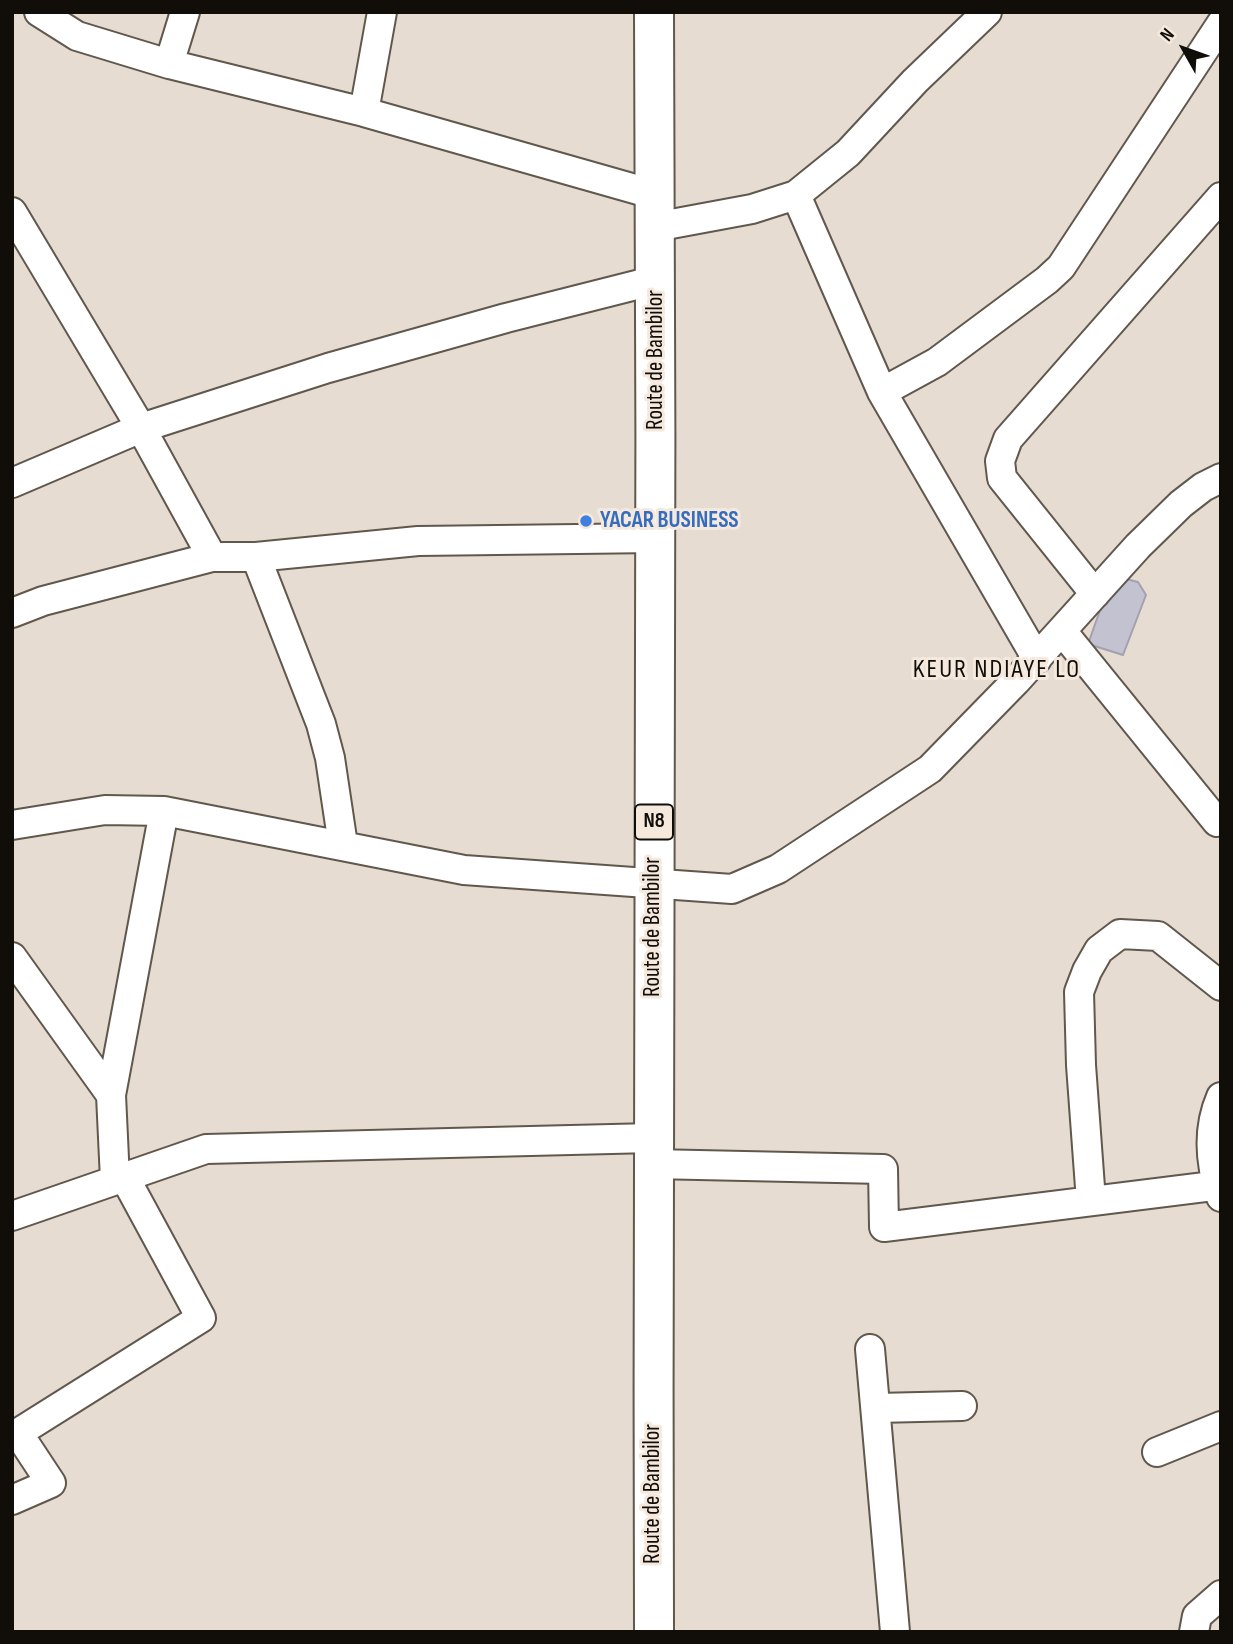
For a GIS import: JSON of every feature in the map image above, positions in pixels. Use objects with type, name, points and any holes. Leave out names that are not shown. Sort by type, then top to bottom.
[{"type":"main road","name":"Route de Bambilor","points":[[653,1632],[652,1151],[656,538],[654,12]]},
{"type":"street","points":[[39,12],[78,36],[169,64],[364,112],[655,211],[752,209],[796,195],[848,153],[915,81],[987,12]]},
{"type":"street","points":[[169,64],[185,12]]},
{"type":"street","points":[[364,112],[382,12]]},
{"type":"street","points":[[883,392],[937,362],[1048,280],[1061,267],[1221,24]]},
{"type":"street","points":[[796,195],[883,392],[1037,659]]},
{"type":"street","points":[[1096,594],[1002,478],[1000,461],[1008,439],[1221,197]]},
{"type":"street","points":[[12,212],[141,428],[212,557]]},
{"type":"street","points":[[12,482],[141,428],[328,368],[506,318],[656,280]]},
{"type":"street","points":[[12,825],[105,810],[164,811],[464,870],[654,886],[732,889],[778,869],[930,769],[1037,659],[1138,546],[1181,504],[1203,487],[1221,478]]},
{"type":"street","points":[[12,613],[43,601],[212,557],[256,557],[418,541],[656,538]]},
{"type":"street","points":[[256,557],[321,724],[330,758],[344,845]]},
{"type":"street","points":[[1062,631],[1217,822],[1221,820]]},
{"type":"street","points":[[12,1500],[51,1482],[19,1433],[201,1318],[120,1178],[111,1095],[164,811]]},
{"type":"street","points":[[1091,1201],[1081,1065],[1079,992],[1099,950],[1120,934],[1158,936],[1209,960],[1221,986]]},
{"type":"street","points":[[12,957],[111,1095]]},
{"type":"street","points":[[12,1216],[206,1149],[652,1151],[883,1169],[884,1227],[1091,1201],[1220,1189],[1211,1144],[1211,1128],[1221,1097]]},
{"type":"street","points":[[870,1349],[895,1632]]},
{"type":"street","points":[[877,1408],[962,1406]]},
{"type":"street","points":[[1157,1452],[1221,1426]]},
{"type":"street","points":[[1194,1632],[1197,1616],[1221,1595]]},
{"type":"building","points":[[1122,578],[1138,582],[1146,595],[1123,655],[1088,644],[1108,588]]},
{"type":"place","name":"YACAR BUSINESS","points":[[586,521]]},
{"type":"district","name":"KEUR NDIAYE LO","points":[[997,670]]}]
